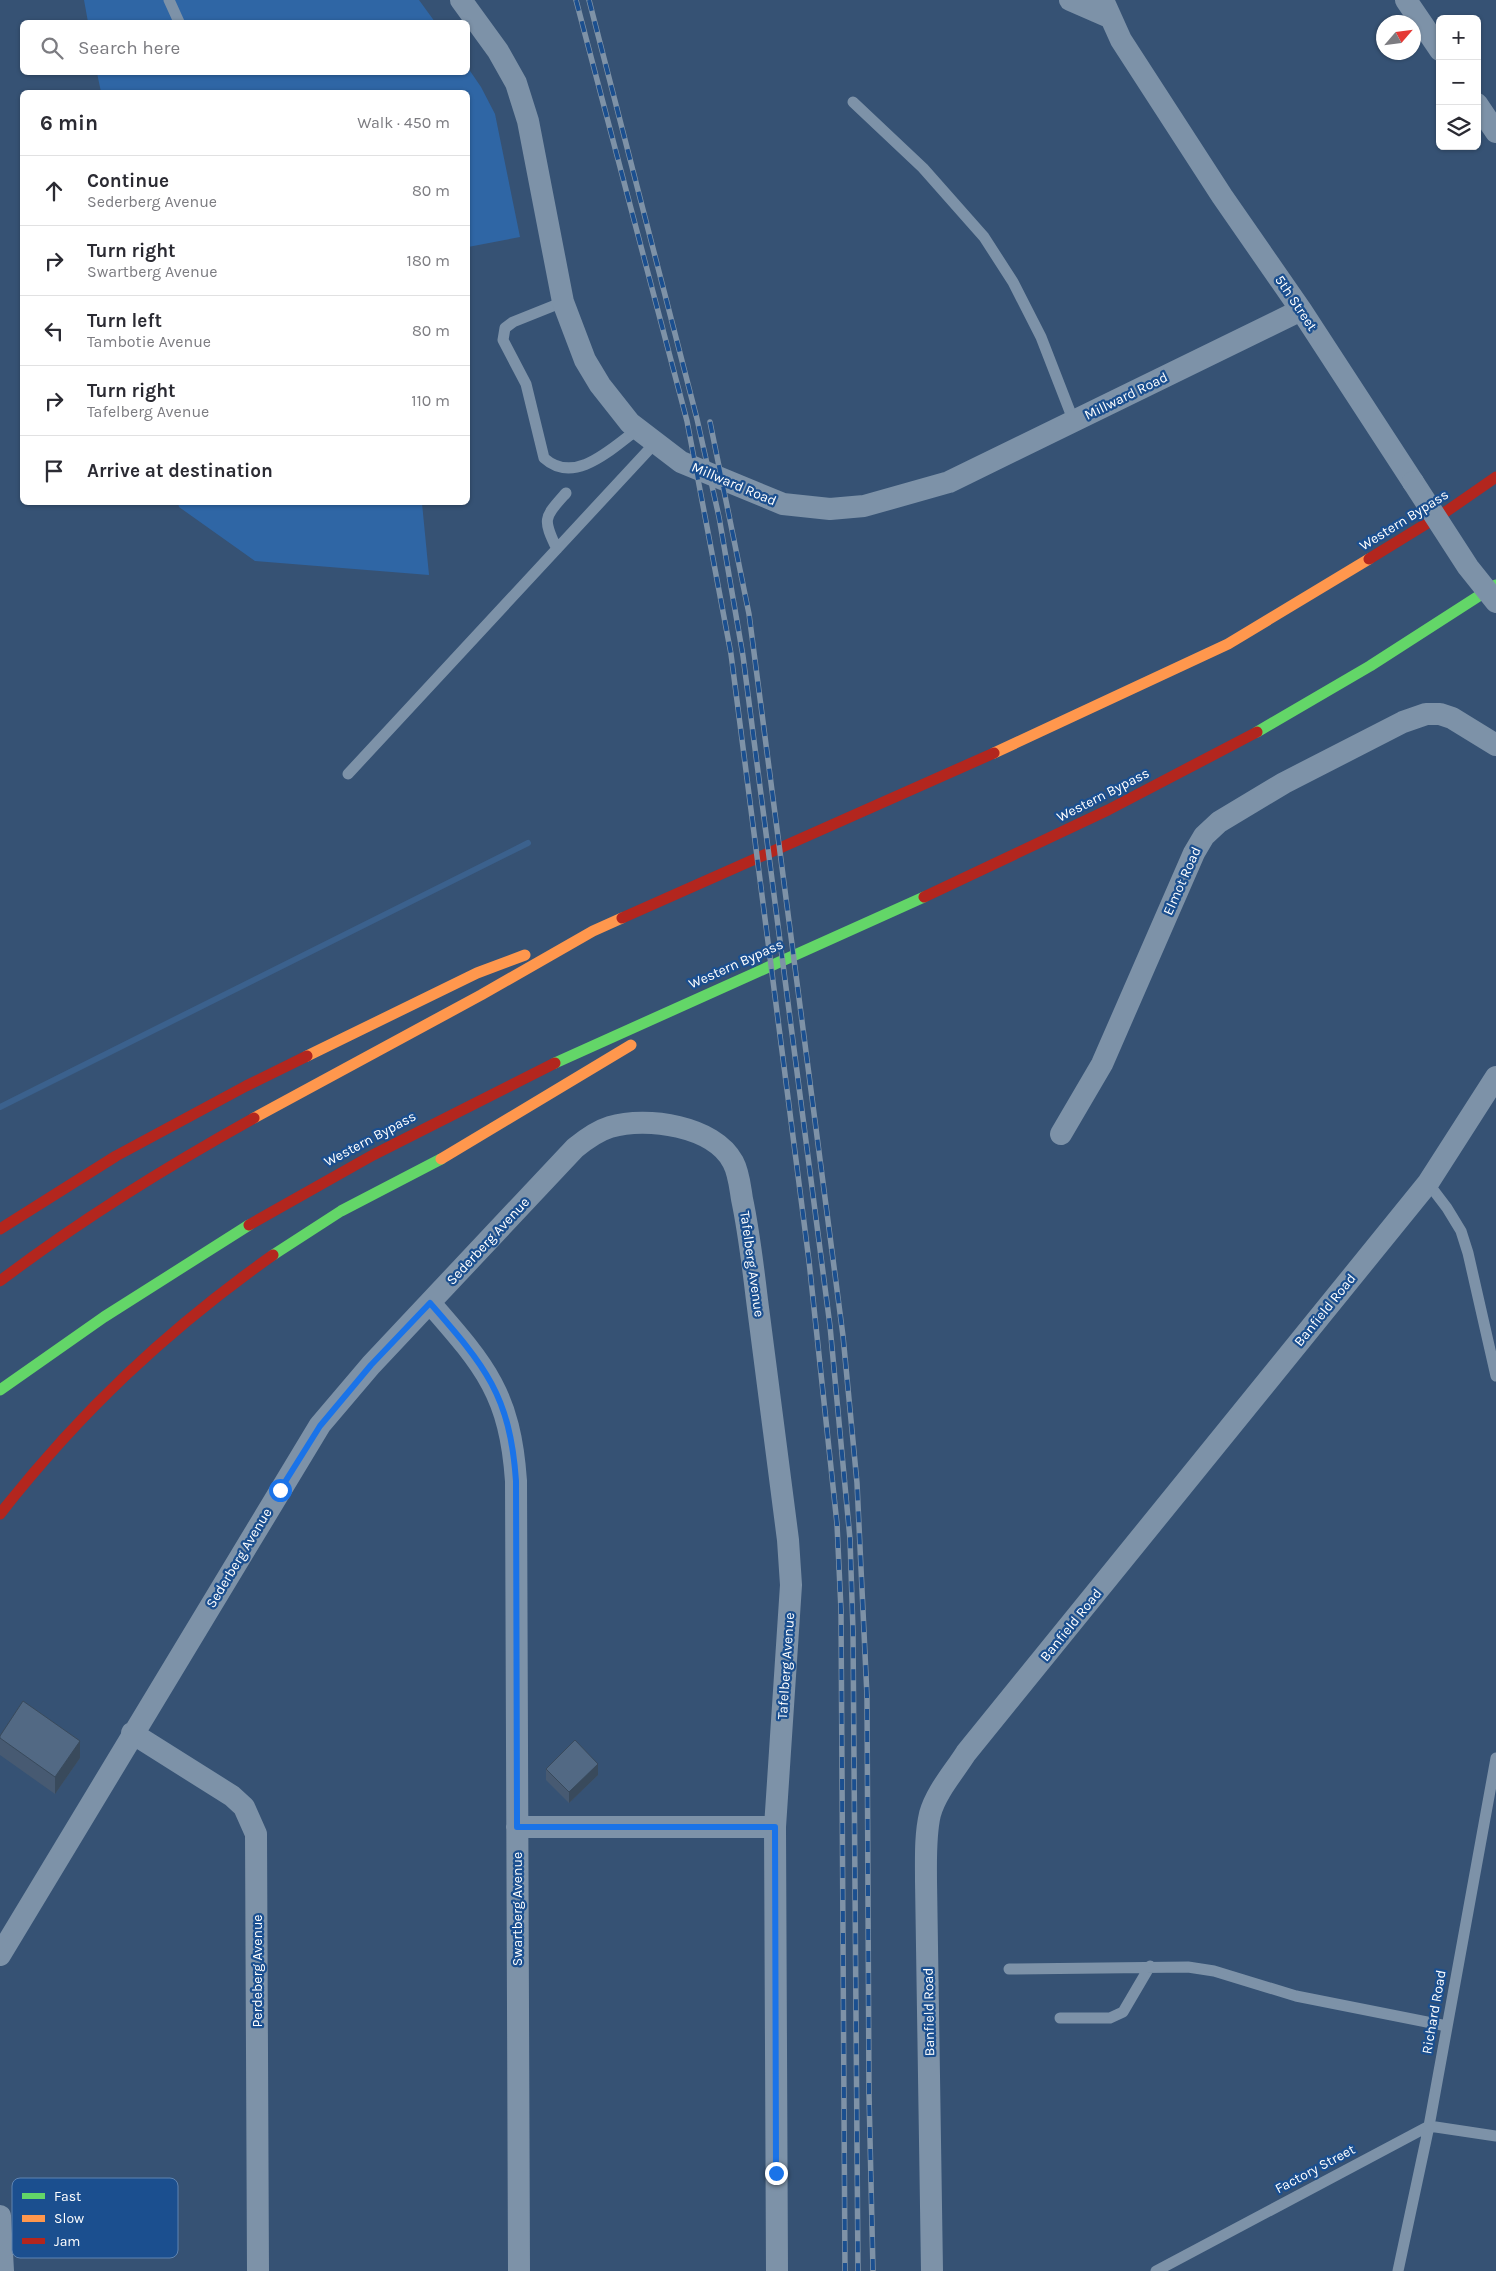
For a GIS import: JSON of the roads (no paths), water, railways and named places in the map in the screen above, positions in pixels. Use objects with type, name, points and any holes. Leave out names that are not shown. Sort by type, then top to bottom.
[{"type":"highway","name":"Western Bypass","points":[[0,1281],[50,1242],[180,1158],[361,1058],[481,995],[593,931],[924,786],[1228,644],[1447,511],[1496,476]]},
{"type":"highway","name":"Western Bypass","points":[[0,1390],[79,1333],[184,1263],[291,1199],[432,1123],[751,974],[1063,832],[1263,730],[1384,659],[1496,585]]},
{"type":"highway","points":[[0,1229],[116,1156],[263,1077],[477,973],[593,931]]},
{"type":"highway","points":[[0,1514],[53,1449],[115,1382],[206,1303],[324,1222],[467,1144],[751,974]]},
{"type":"street","name":"Millward Road","points":[[462,0],[498,52],[516,84],[528,121],[563,302],[585,360],[600,385],[630,423],[681,462],[783,504],[830,509],[864,506],[949,482],[1301,310]]},
{"type":"street","points":[[1070,0],[1106,8]]},
{"type":"street","points":[[1406,0],[1436,44]]},
{"type":"street","name":"5th Street","points":[[1106,8],[1121,40],[1222,196],[1301,310],[1468,567],[1496,602]]},
{"type":"street","points":[[1478,105],[1496,132]]},
{"type":"street","name":"Elmot Road","points":[[1061,1134],[1102,1064],[1194,853],[1204,836],[1219,822],[1284,784],[1403,722],[1426,714],[1440,714],[1452,718],[1496,745]]},
{"type":"street","name":"Banfield Road","points":[[932,2271],[926,1841],[930,1814],[935,1800],[966,1753],[1428,1183],[1496,1077]]},
{"type":"street","name":"Sederberg Avenue","points":[[0,1955],[132,1733],[320,1426],[371,1365],[583,1142],[590,1136],[610,1127],[649,1122]]},
{"type":"street","name":"Tafelberg Avenue","points":[[649,1122],[684,1128],[714,1141],[729,1156],[737,1174],[749,1232],[783,1498],[791,1585],[775,1827],[777,2271]]},
{"type":"street","name":"Swartberg Avenue","points":[[430,1303],[473,1352],[488,1376],[506,1412],[514,1450],[516,1481],[520,2271]]},
{"type":"street","name":"Perdeberg Avenue","points":[[132,1733],[232,1796],[244,1807],[256,1834],[258,2271]]},
{"type":"street","points":[[517,1827],[775,1827]]},
{"type":"street","points":[[0,2216],[3,2271]]},
{"type":"lane","points":[[169,0],[178,20]]},
{"type":"lane","points":[[853,102],[923,168],[984,237],[1013,282],[1040,337],[1074,422]]},
{"type":"lane","points":[[563,302],[513,322],[505,328],[503,340],[526,384],[544,458],[552,465],[566,469],[582,466],[647,436]]},
{"type":"lane","points":[[348,774],[557,549],[647,436]]},
{"type":"lane","points":[[557,549],[548,528],[547,515],[566,493]]},
{"type":"lane","points":[[1428,1183],[1461,1231],[1468,1253],[1496,1376]]},
{"type":"lane","name":"Richard Road","points":[[1398,2271],[1429,2126],[1496,1758]]},
{"type":"lane","points":[[1060,2018],[1110,2018],[1124,2012],[1150,1966]]},
{"type":"lane","points":[[1008,1969],[1150,1966],[1214,1970],[1296,1996],[1447,2026]]},
{"type":"lane","points":[[1429,2126],[1496,2136]]},
{"type":"lane","name":"Factory Street","points":[[1156,2271],[1429,2126]]},
{"type":"waterway","points":[[0,1107],[528,843]]},
{"type":"railway","points":[[576,0],[687,421],[731,654],[809,1261],[837,1524],[841,1610],[845,2271]]},
{"type":"railway","points":[[589,0],[697,419],[719,517],[743,656],[830,1326],[850,1539],[853,1631],[858,2271]]},
{"type":"railway","points":[[710,422],[749,614],[843,1336],[857,1483],[867,1696],[869,2094],[873,2271]]}]
